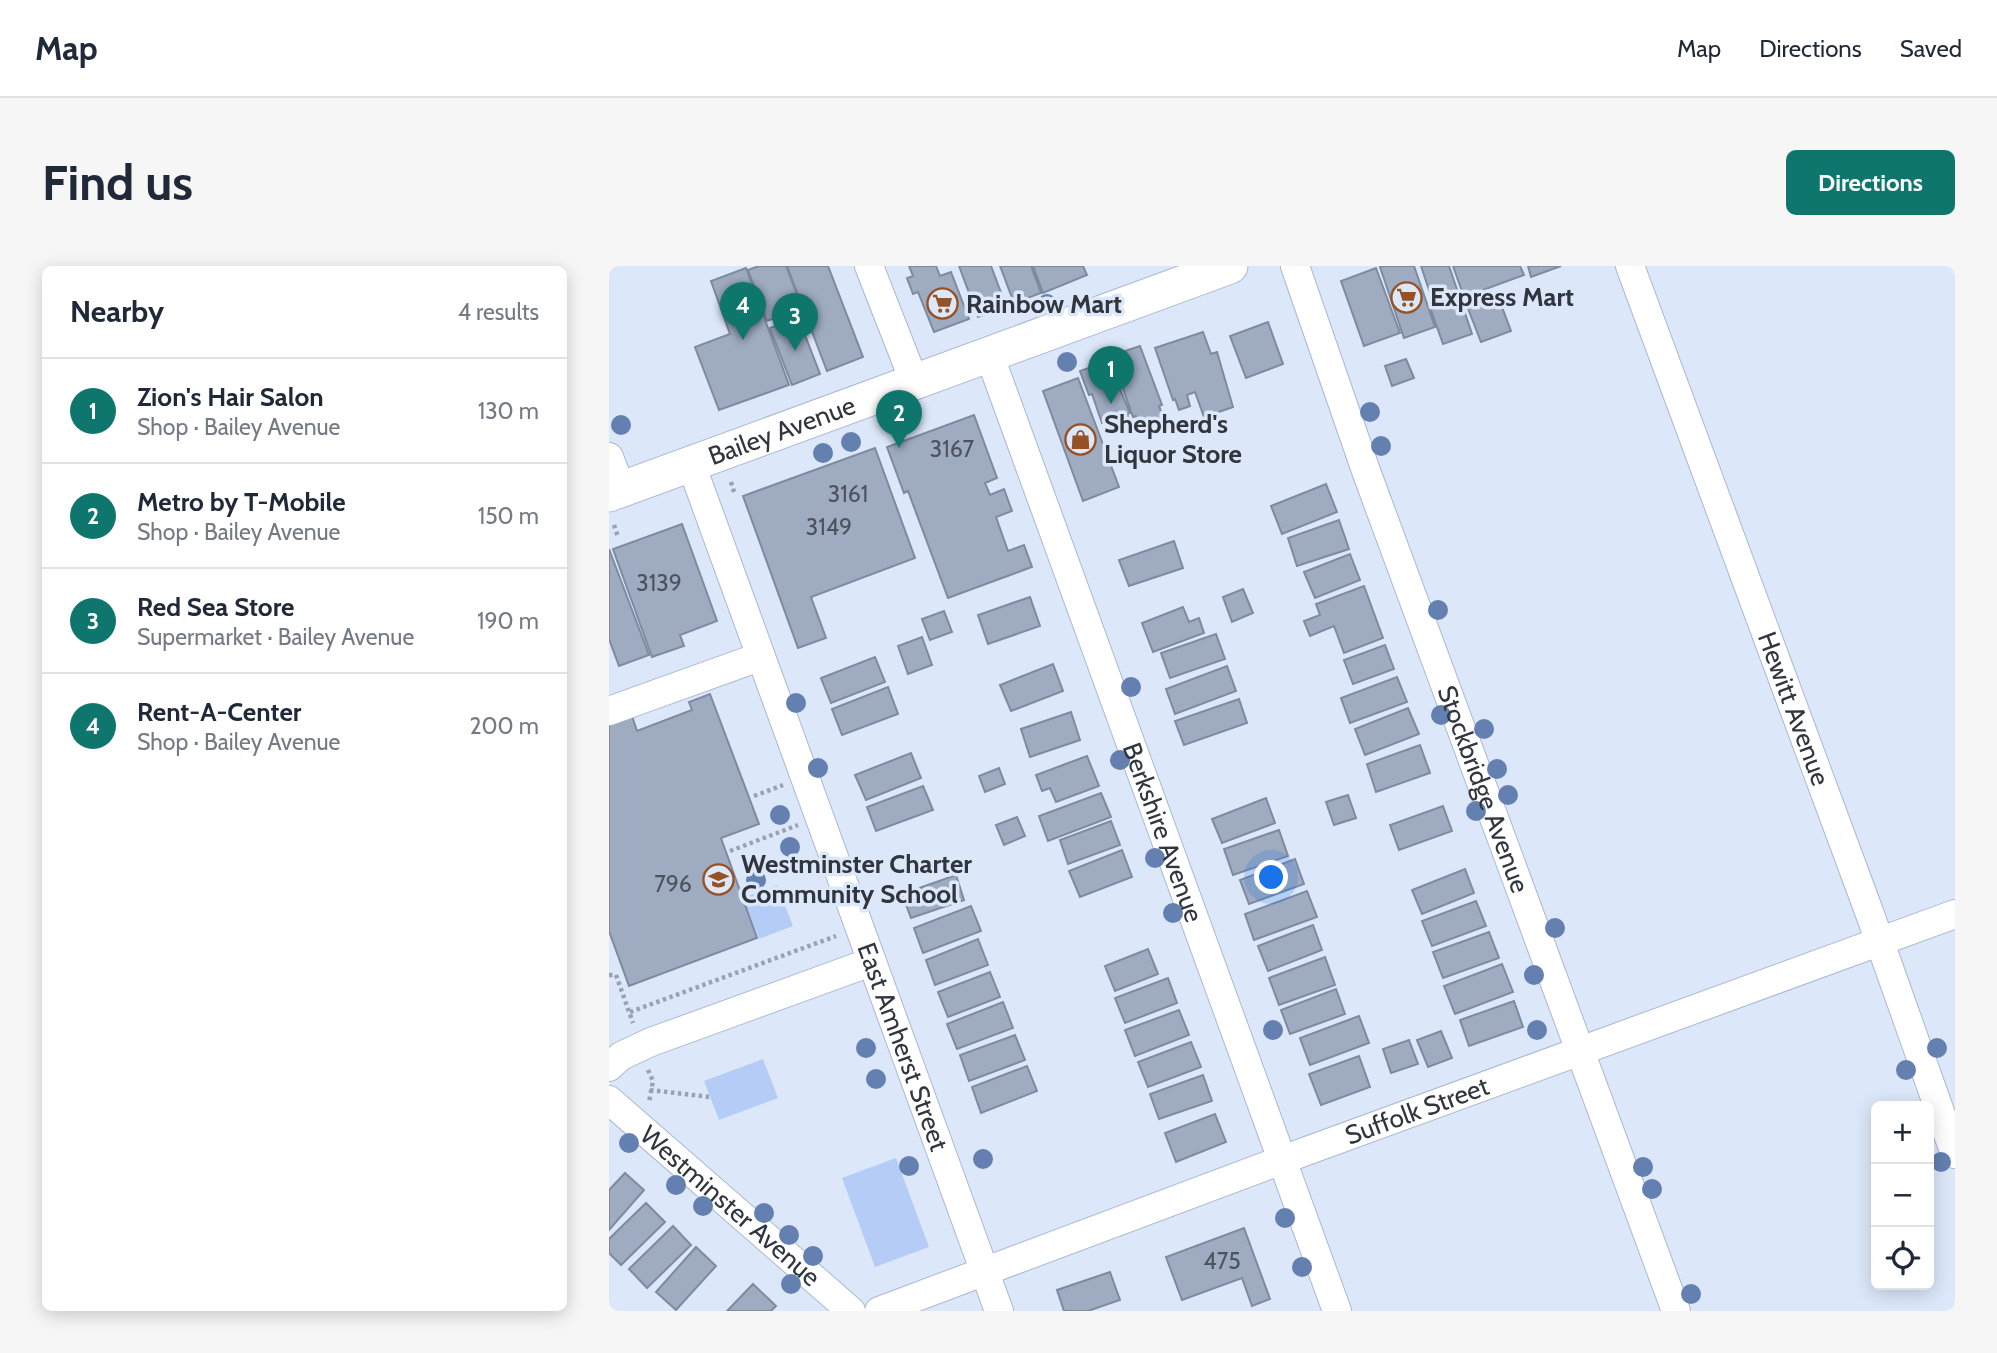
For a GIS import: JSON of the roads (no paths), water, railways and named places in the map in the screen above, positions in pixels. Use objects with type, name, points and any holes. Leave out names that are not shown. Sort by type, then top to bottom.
[{"type":"main road","name":"Bailey Avenue","points":[[615,503],[691,464],[989,354],[1195,272],[1230,266]]},
{"type":"street","points":[[869,266],[914,382]]},
{"type":"street","name":"Stockbridge Avenue","points":[[1295,266],[1366,471],[1676,1311]]},
{"type":"street","name":"Hewitt Avenue","points":[[1630,266],[1955,1154]]},
{"type":"street","name":"Berkshire Avenue","points":[[989,354],[1337,1311]]},
{"type":"street","points":[[609,457],[615,503]]},
{"type":"street","name":"East Amherst Street","points":[[691,464],[999,1311]]},
{"type":"street","points":[[609,711],[759,657]]},
{"type":"street","name":"Suffolk Street","points":[[879,1311],[1282,1160],[1955,914]]},
{"type":"street","points":[[609,1067],[621,1056],[651,1042],[871,962]]},
{"type":"street","name":"Westminster Avenue","points":[[609,1100],[851,1311]]},
{"type":"place","name":"Express Mart","points":[[1407,297]]},
{"type":"place","name":"Rainbow Mart","points":[[943,304]]},
{"type":"place","name":"Rent-A-Center","points":[[743,340]]},
{"type":"place","name":"Red Sea Store","points":[[795,351]]},
{"type":"place","name":"Zion's Hair Salon","points":[[1111,404]]},
{"type":"place","name":"Shepherd's Liquor Store","points":[[1081,439]]},
{"type":"place","name":"Metro by T-Mobile","points":[[899,448]]},
{"type":"place","name":"Westminster Charter Community School","points":[[718,879]]}]
